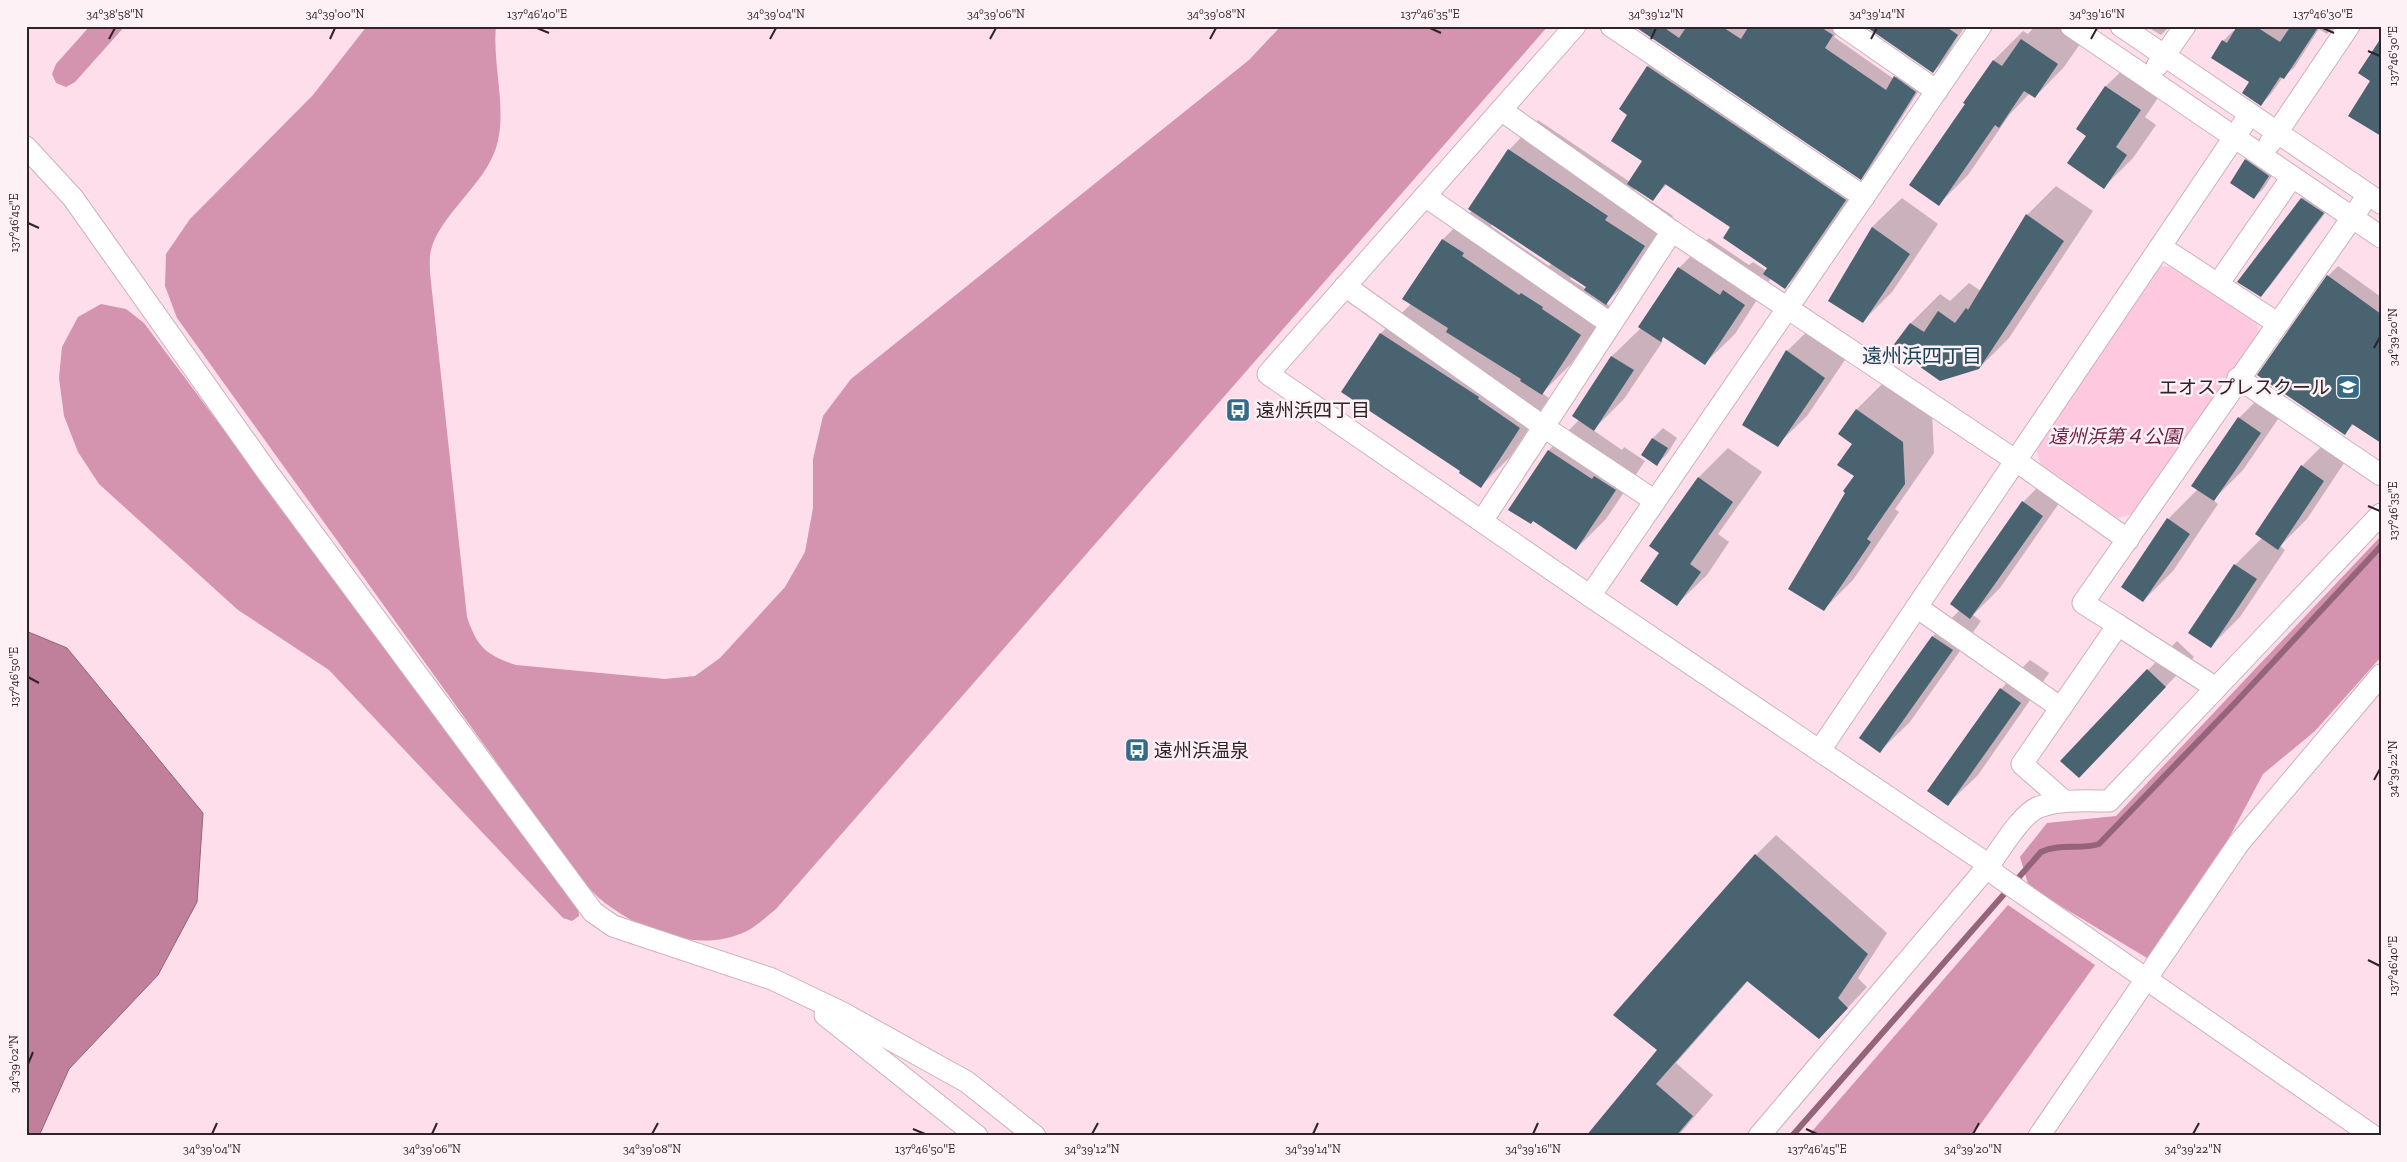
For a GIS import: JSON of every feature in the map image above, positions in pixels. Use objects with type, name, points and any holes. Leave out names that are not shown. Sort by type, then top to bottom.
[{"type":"street","points":[[1575,26],[1268,374],[1590,596],[1989,865],[1996,875],[2373,1136]]},
{"type":"street","points":[[1611,26],[1864,197]]},
{"type":"street","points":[[1843,26],[1937,91]]},
{"type":"street","points":[[1590,596],[1981,26]]},
{"type":"street","points":[[2071,26],[2352,217],[2378,230]]},
{"type":"street","points":[[2120,26],[2374,199],[2352,217],[2083,603],[2216,688]]},
{"type":"street","points":[[2149,79],[2185,26]]},
{"type":"street","points":[[2261,156],[2349,26]]},
{"type":"street","points":[[1501,110],[1672,231],[2015,460],[2128,540]]},
{"type":"street","points":[[1820,750],[1918,608],[2015,460],[2250,114]]},
{"type":"street","points":[[26,146],[74,198],[268,473],[593,912],[613,926],[772,979],[841,1012],[967,1082],[1035,1136]]},
{"type":"street","points":[[2218,284],[2292,176]]},
{"type":"street","points":[[1425,196],[1611,324]]},
{"type":"street","points":[[1482,521],[1672,231]]},
{"type":"street","points":[[2161,247],[2277,323]]},
{"type":"street","points":[[1345,286],[1544,427],[1655,501]]},
{"type":"street","points":[[2238,378],[2381,475]]},
{"type":"street","points":[[1759,1136],[1989,865],[2020,823],[2038,808],[2064,801],[2109,801],[2381,514]]},
{"type":"street","points":[[1918,608],[2061,708]]},
{"type":"street","points":[[2064,801],[2022,764],[2118,625]]},
{"type":"street","points":[[2039,1136],[2239,843],[2381,675]]},
{"type":"street","points":[[796,991],[977,1136]]},
{"type":"green space","name":"遠州浜第４公園","points":[[2161,266],[2174,267],[2257,323],[2258,333],[2134,514],[2117,518],[2041,465],[2035,445]]},
{"type":"shaded area","points":[[90,26],[125,26],[75,82],[66,87],[56,83],[52,74],[56,64]]},
{"type":"shaded area","points":[[367,26],[496,26],[495,41],[500,119],[496,148],[482,175],[443,224],[431,250],[430,259],[467,617],[475,636],[484,648],[497,658],[516,665],[665,679],[695,676],[720,658],[785,587],[805,552],[813,508],[813,459],[823,416],[851,379],[1249,60],[1281,26],[1548,26],[776,909],[745,932],[727,938],[691,940],[672,936],[637,923],[605,903],[580,878],[177,318],[165,286],[166,254],[190,219],[313,95]]},
{"type":"shaded area","points":[[101,304],[126,309],[144,323],[578,905],[579,916],[572,921],[563,918],[329,670],[238,610],[99,484],[78,452],[64,416],[59,378],[62,347],[78,317]]},
{"type":"shaded area","points":[[2381,536],[2381,657],[2315,731],[2263,774],[2229,838],[2147,958],[2029,887],[2020,857],[2047,823],[2116,816]]},
{"type":"shaded area","points":[[26,631],[67,648],[203,813],[197,902],[158,975],[69,1069],[39,1136],[26,1136]]},
{"type":"shaded area","points":[[2008,905],[2095,965],[1972,1136],[1808,1136]]},
{"type":"building","points":[[1634,26],[1662,26],[1679,38],[1687,26],[1721,26],[1741,39],[1749,26],[1819,26],[1833,35],[1825,48],[1886,90],[1894,76],[1916,92],[1861,180]]},
{"type":"building","points":[[1865,26],[1945,26],[1958,35],[1933,73]]},
{"type":"building","points":[[2237,26],[2255,26],[2280,42],[2291,26],[2319,26],[2284,79],[2280,77],[2261,106],[2242,93],[2249,82],[2211,58],[2222,40],[2227,43]]},
{"type":"building","points":[[2381,38],[2381,136],[2348,116],[2370,81],[2358,73]]},
{"type":"building","points":[[2021,39],[2058,64],[2035,98],[2024,91],[1999,128],[1995,125],[1939,206],[1909,185],[1993,60],[2002,66]]},
{"type":"building","points":[[1647,66],[1846,200],[1785,289],[1763,274],[1767,268],[1723,238],[1730,227],[1665,184],[1653,201],[1627,184],[1642,161],[1611,141],[1627,115],[1619,109]]},
{"type":"building","points":[[2105,86],[2141,110],[2116,147],[2127,155],[2104,189],[2067,163],[2086,136],[2076,129]]},
{"type":"building","points":[[1508,149],[1608,216],[1605,220],[1645,246],[1606,305],[1584,290],[1586,287],[1468,209]]},
{"type":"building","points":[[2245,159],[2269,176],[2254,199],[2230,183]]},
{"type":"building","points":[[2301,198],[2324,213],[2261,297],[2237,282]]},
{"type":"building","points":[[2026,214],[2064,241],[1979,369],[1940,381],[1892,347],[1910,323],[1924,332],[1938,311],[1955,323],[1966,308],[1968,310]]},
{"type":"building","points":[[1872,227],[1910,254],[1863,323],[1828,301]]},
{"type":"building","points":[[1442,239],[1464,253],[1462,256],[1519,295],[1521,293],[1543,307],[1542,309],[1581,335],[1542,395],[1520,381],[1521,379],[1446,332],[1448,328],[1402,299]]},
{"type":"building","points":[[1678,267],[1720,295],[1723,290],[1745,305],[1705,365],[1663,337],[1661,342],[1638,327]]},
{"type":"building","points":[[2327,275],[2381,314],[2381,443],[2352,424],[2345,435],[2257,375]]},
{"type":"building","points":[[1380,333],[1479,397],[1478,399],[1520,428],[1481,488],[1459,473],[1460,471],[1341,392]]},
{"type":"building","points":[[1786,350],[1825,378],[1778,447],[1742,425]]},
{"type":"building","points":[[1611,356],[1634,370],[1594,431],[1572,416]]},
{"type":"building","points":[[1856,409],[1903,442],[1905,484],[1867,539],[1871,542],[1824,611],[1788,589],[1845,493],[1843,491],[1854,476],[1837,465],[1852,444],[1838,434]]},
{"type":"building","points":[[2238,417],[2261,433],[2214,501],[2191,486]]},
{"type":"building","points":[[1652,438],[1668,448],[1657,466],[1641,455]]},
{"type":"building","points":[[1548,450],[1592,479],[1594,476],[1616,490],[1576,550],[1533,521],[1531,524],[1508,510]]},
{"type":"building","points":[[2301,465],[2324,481],[2278,550],[2255,534]]},
{"type":"building","points":[[1698,477],[1733,502],[1690,564],[1701,572],[1677,606],[1640,581],[1659,553],[1649,546]]},
{"type":"building","points":[[2022,501],[2043,516],[1970,619],[1950,604]]},
{"type":"building","points":[[2167,518],[2190,534],[2143,602],[2121,587]]},
{"type":"building","points":[[2234,564],[2257,579],[2211,648],[2188,633]]},
{"type":"building","points":[[1932,636],[1953,650],[1880,753],[1859,738]]},
{"type":"building","points":[[2147,669],[2166,687],[2079,778],[2060,761]]},
{"type":"building","points":[[2000,688],[2021,703],[1948,806],[1927,791]]},
{"type":"building","points":[[1755,854],[1868,954],[1838,998],[1848,1008],[1819,1039],[1747,981],[1656,1084],[1693,1116],[1676,1136],[1586,1136],[1657,1050],[1613,1015]]},
{"type":"waterway","points":[[1792,1136],[2041,852],[2055,848],[2085,847],[2099,844],[2236,702],[2381,546]]},
{"type":"place","name":"エオスプレスクール","points":[[2348,387]]},
{"type":"place","name":"遠州浜四丁目","points":[[1238,410]]},
{"type":"place","name":"遠州浜温泉","points":[[1137,750]]},
{"type":"district","name":"遠州浜四丁目","points":[[1922,356]]}]
